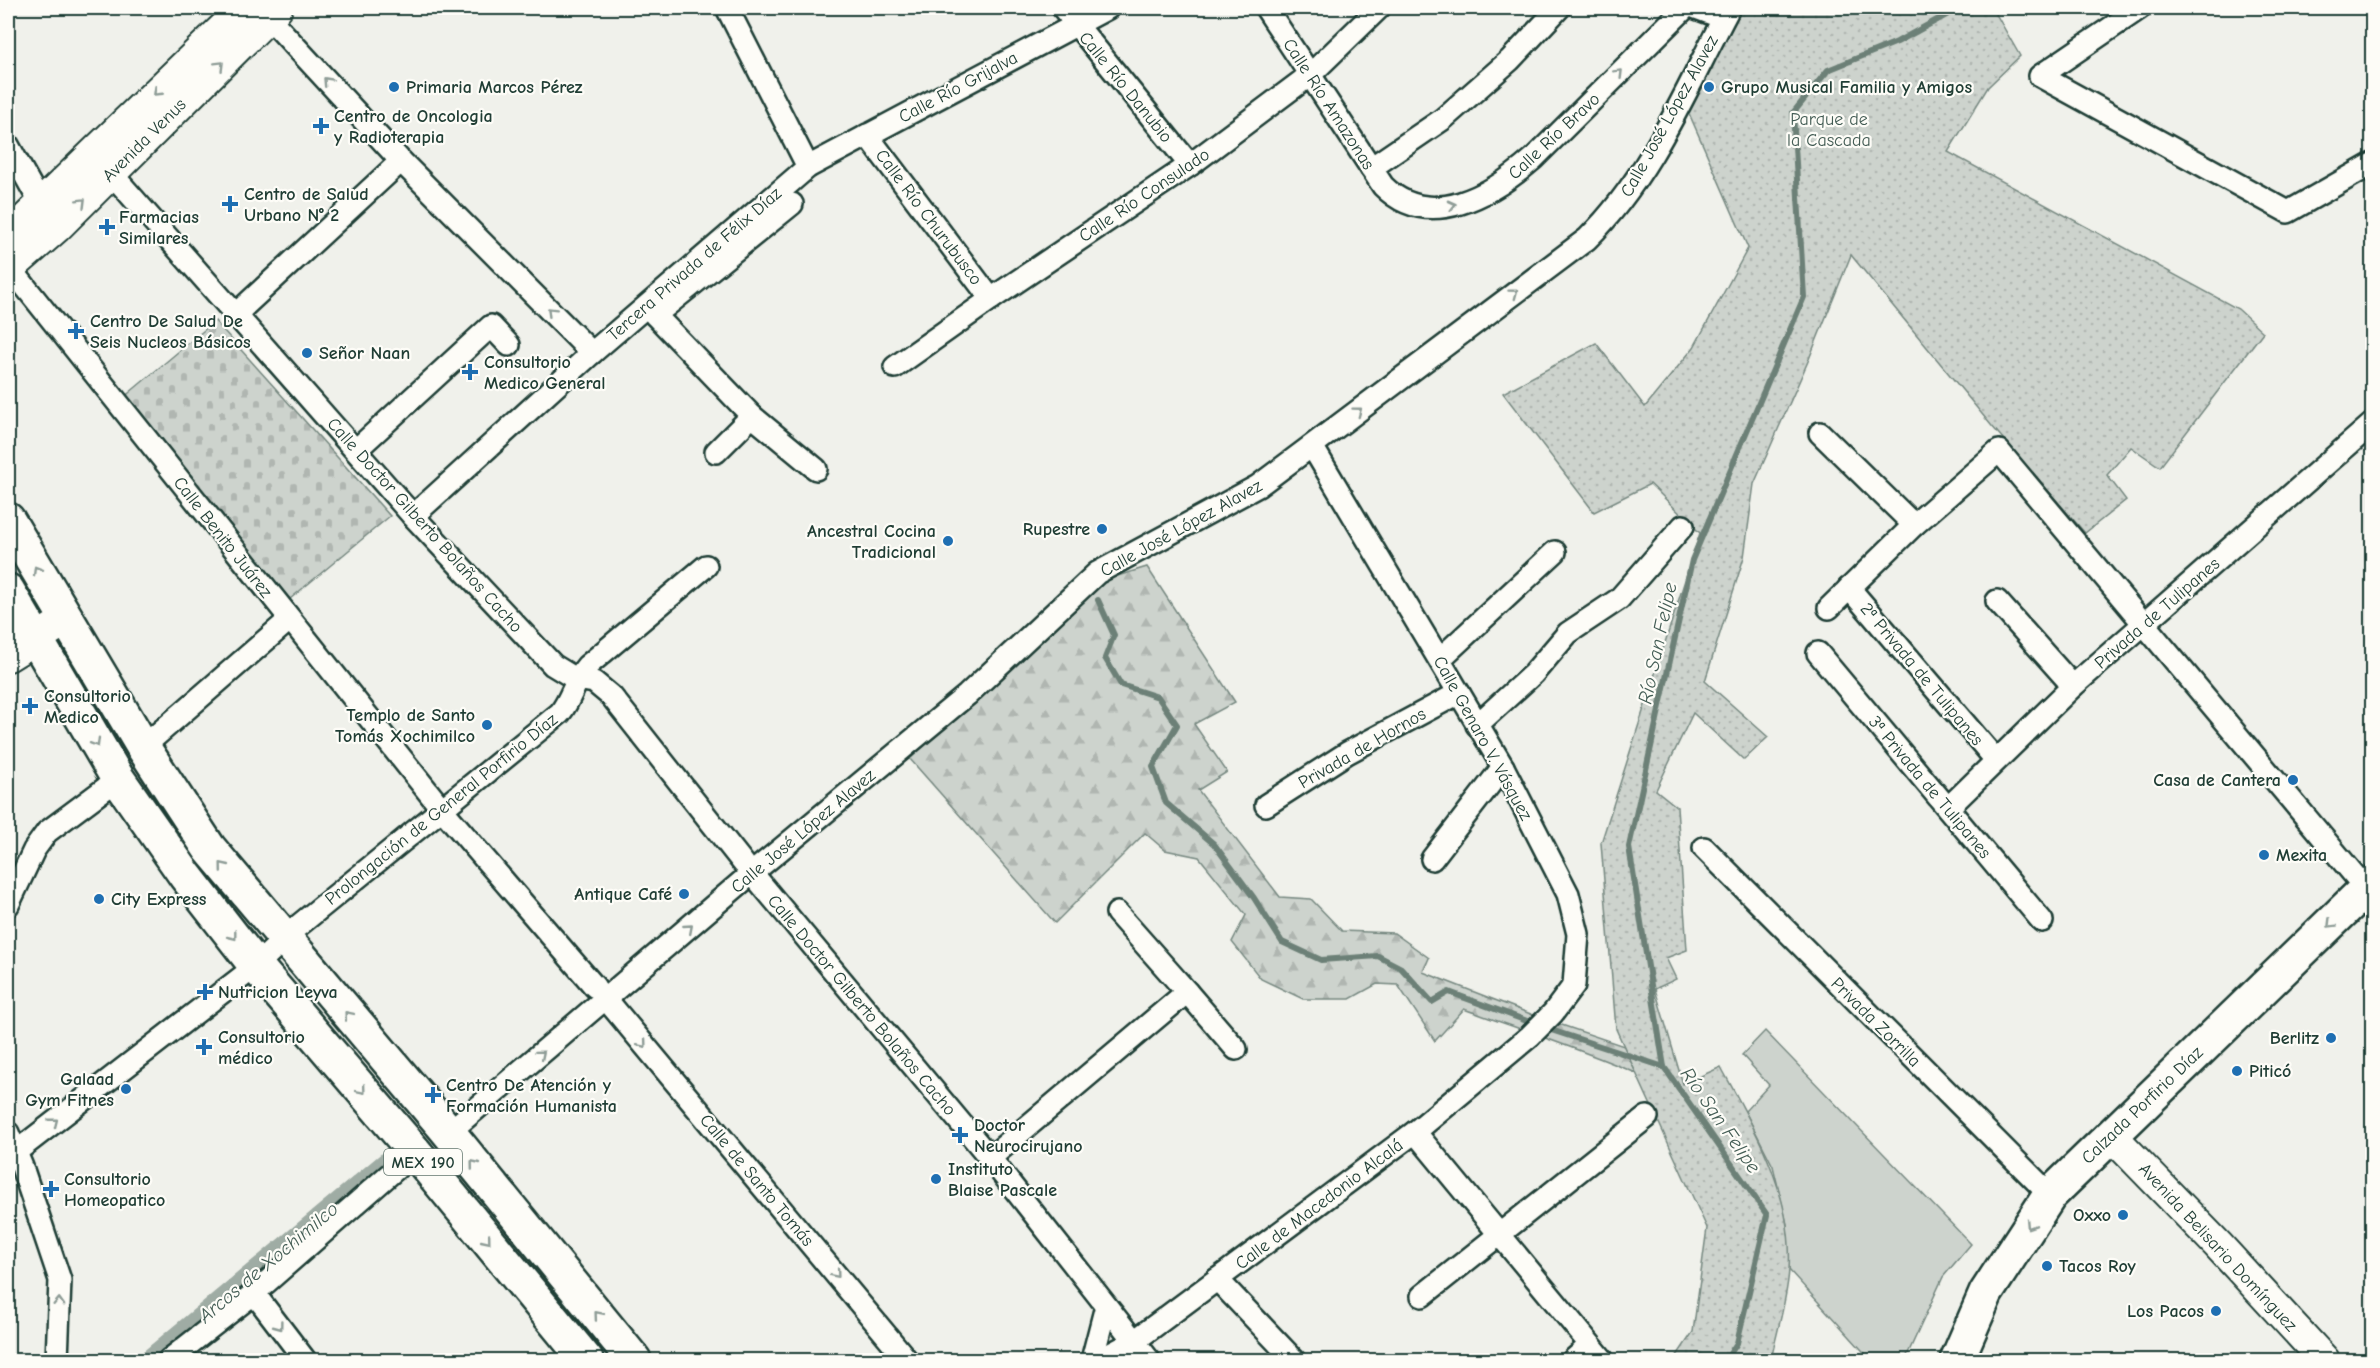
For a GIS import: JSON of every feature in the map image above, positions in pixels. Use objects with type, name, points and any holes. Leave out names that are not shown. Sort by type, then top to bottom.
[{"type":"main road","name":"Avenida Venus","points":[[8,236],[48,217],[111,173],[262,10]]},
{"type":"main road","name":"Avenida Venus","points":[[8,268],[48,217],[262,10]]},
{"type":"main road","name":"MEX 190","points":[[8,520],[143,747],[209,848],[291,933],[448,1133],[634,1360]]},
{"type":"main road","name":"MEX 190","points":[[8,591],[21,647],[185,875],[256,966],[415,1152],[586,1360]]},
{"type":"main road","points":[[21,647],[66,620]]},
{"type":"main road","name":"Calzada Porfirio Díaz","points":[[1957,1360],[1986,1293],[2050,1195],[2369,886]]},
{"type":"main road","name":"Avenida Belisario Domínguez","points":[[2111,1135],[2218,1245],[2324,1360]]},
{"type":"street","points":[[727,8],[808,167]]},
{"type":"street","name":"Calle Río Danubio","points":[[1062,8],[1190,165]]},
{"type":"street","name":"Calle Río Grijalva","points":[[808,167],[1108,8]]},
{"type":"street","name":"Calle Río Amazonas","points":[[1266,8],[1371,168],[1395,199]]},
{"type":"street","name":"Calle Río Consulado","points":[[895,367],[991,299],[1190,165],[1310,75],[1379,8]]},
{"type":"street","points":[[1371,168],[1443,119],[1510,60],[1559,8]]},
{"type":"street","name":"Calle Río Bravo","points":[[1395,199],[1408,205],[1438,208],[1478,196],[1510,179],[1685,8]]},
{"type":"street","points":[[1695,8],[1726,13]]},
{"type":"street","points":[[2140,8],[2040,76],[2288,212],[2373,164]]},
{"type":"street","points":[[262,10],[401,161],[592,353]]},
{"type":"street","name":"Calle José López Alavez","points":[[448,1133],[600,993],[748,869],[966,695],[1097,573],[1258,486],[1587,239],[1641,175],[1726,13]]},
{"type":"street","name":"Calle Río Churubusco","points":[[867,135],[991,299]]},
{"type":"street","points":[[8,145],[48,217]]},
{"type":"street","points":[[236,314],[401,161]]},
{"type":"street","name":"Tercera Privada de Félix Díaz","points":[[413,516],[592,353],[808,167]]},
{"type":"street","name":"Calle Doctor Gilberto Bolaños Cacho","points":[[111,173],[413,516],[553,665],[576,679],[594,682],[612,697],[748,869],[990,1158],[1149,1360]]},
{"type":"street","name":"Tercera Privada de Félix Díaz","points":[[554,387],[572,385],[792,204]]},
{"type":"street","name":"Calle Benito Juárez","points":[[8,268],[441,808]]},
{"type":"street","points":[[655,315],[752,416],[816,469]]},
{"type":"street","points":[[356,450],[491,326],[509,345]]},
{"type":"street","points":[[716,452],[752,416]]},
{"type":"street","name":"Privada de Tulipanes","points":[[1948,808],[2073,686],[2373,424]]},
{"type":"street","points":[[1820,433],[1914,525]]},
{"type":"street","name":"Calle Genaro V. Vásquez","points":[[1312,446],[1503,767],[1568,894],[1578,934],[1574,985],[1553,1013],[1530,1036]]},
{"type":"street","points":[[1829,608],[1914,525],[1999,451],[2369,886]]},
{"type":"street","points":[[1478,725],[1533,674],[1568,633],[1619,599],[1683,526]]},
{"type":"street","points":[[1440,659],[1555,552]]},
{"type":"street","name":"Prolongación de General Porfirio Díaz","points":[[11,1147],[256,966],[291,933],[441,808],[560,713],[569,702],[576,679],[587,666],[706,566]]},
{"type":"street","name":"2ª Privada de Tulipanes","points":[[1849,588],[1996,760]]},
{"type":"street","points":[[1997,601],[2073,686]]},
{"type":"street","points":[[143,747],[289,620]]},
{"type":"street","name":"3ª Privada de Tulipanes","points":[[1818,653],[2042,921]]},
{"type":"street","name":"Privada de Hornos","points":[[1266,805],[1347,753],[1459,693]]},
{"type":"street","points":[[1432,859],[1503,767]]},
{"type":"street","points":[[8,906],[34,850],[47,832],[118,779]]},
{"type":"street","name":"Calle de Santo Tomás","points":[[441,808],[600,993],[908,1360]]},
{"type":"street","name":"Privada Zorrilla","points":[[1704,848],[2050,1195]]},
{"type":"street","points":[[1118,913],[1236,1049]]},
{"type":"street","points":[[990,1158],[1187,992]]},
{"type":"street","name":"Calle de Macedonio Alcalá","points":[[1100,1360],[1133,1342],[1415,1132],[1530,1036]]},
{"type":"street","points":[[1422,1296],[1501,1236],[1647,1118]]},
{"type":"street","points":[[1415,1132],[1597,1353],[1573,1360]]},
{"type":"street","points":[[11,1147],[60,1280],[57,1360]]},
{"type":"street","points":[[169,1360],[252,1295],[415,1152]]},
{"type":"street","points":[[1217,1280],[1294,1360]]},
{"type":"street","points":[[252,1295],[260,1301],[305,1360]]},
{"type":"street","points":[[1092,1360],[1106,1306]]},
{"type":"green space","name":"Parque de la Cascada","points":[[1743,8],[2004,8],[1996,14],[2020,56],[1988,87],[1948,152],[2238,309],[2263,332],[2160,467],[2131,447],[2107,475],[2126,500],[2085,533],[1991,425],[1851,255],[1809,359],[1754,484],[1744,557],[1705,681],[1768,737],[1744,760],[1693,713],[1656,790],[1677,807],[1687,950],[1666,958],[1676,979],[1655,989],[1683,1084],[1721,1067],[1747,1115],[1779,1189],[1789,1242],[1786,1293],[1771,1360],[1674,1360],[1693,1332],[1707,1228],[1616,1029],[1601,843],[1700,533],[1650,484],[1594,512],[1503,393],[1596,343],[1645,407],[1694,347],[1748,248],[1688,111]]},
{"type":"green space","points":[[215,321],[390,516],[290,599],[123,398]]},
{"type":"green space","points":[[1147,567],[1235,702],[1194,724],[1227,772],[1198,790],[1280,897],[1311,899],[1342,931],[1394,933],[1429,958],[1423,972],[1541,1018],[1624,1046],[1636,1073],[1464,1009],[1435,1041],[1398,985],[1377,984],[1350,999],[1303,999],[1261,979],[1232,942],[1246,915],[1199,857],[1165,850],[1145,833],[1055,923],[910,759],[990,685],[1088,585]]},
{"type":"green space","points":[[1765,1031],[1971,1244],[1943,1277],[1905,1360],[1871,1360],[1789,1270],[1787,1224],[1773,1166],[1745,1111],[1769,1085],[1742,1055]]},
{"type":"waterway","name":"Río San Felipe","points":[[1726,1360],[1737,1343],[1767,1215],[1664,1067],[1629,847],[1692,560],[1804,297],[1793,113],[1828,70],[1897,42],[1959,8]]},
{"type":"waterway","points":[[1098,600],[1114,635],[1105,658],[1121,685],[1158,697],[1177,725],[1153,767],[1166,803],[1214,844],[1254,898],[1282,942],[1321,960],[1378,956],[1401,968],[1432,1002],[1449,992],[1535,1024]]},
{"type":"waterway","points":[[1545,1028],[1664,1067]]},
{"type":"waterway","name":"Arcos de Xochimilco","points":[[149,1360],[386,1163]]},
{"type":"place","name":"Primaria Marcos Pérez","points":[[394,87]]},
{"type":"place","name":"Grupo Musical Familia y Amigos","points":[[1709,87]]},
{"type":"place","name":"Centro de Oncologia y Radioterapia","points":[[321,126]]},
{"type":"place","name":"Centro de Salud Urbano N° 2","points":[[230,204]]},
{"type":"place","name":"Farmacias Similares","points":[[107,227]]},
{"type":"place","name":"Centro De Salud De Seis Nucleos Básicos","points":[[76,331]]},
{"type":"place","name":"Señor Naan","points":[[307,353]]},
{"type":"place","name":"Consultorio Medico General","points":[[470,372]]},
{"type":"place","name":"Rupestre","points":[[1102,529]]},
{"type":"place","name":"Ancestral Cocina Tradicional","points":[[948,541]]},
{"type":"place","name":"Consultorio Medico","points":[[30,706]]},
{"type":"place","name":"Templo de Santo Tomás Xochimilco","points":[[487,725]]},
{"type":"place","name":"Casa de Cantera","points":[[2293,780]]},
{"type":"place","name":"Mexita","points":[[2264,855]]},
{"type":"place","name":"Antique Café","points":[[684,894]]},
{"type":"place","name":"City Express","points":[[99,899]]},
{"type":"place","name":"Nutricion Leyva","points":[[205,992]]},
{"type":"place","name":"Berlitz","points":[[2331,1038]]},
{"type":"place","name":"Consultorio médico","points":[[204,1047]]},
{"type":"place","name":"Piticó","points":[[2237,1071]]},
{"type":"place","name":"Galaad Gym Fitnes","points":[[126,1089]]},
{"type":"place","name":"Centro De Atención y Formación Humanista","points":[[433,1095]]},
{"type":"place","name":"Doctor Neurocirujano","points":[[960,1135]]},
{"type":"place","name":"Instituto Blaise Pascale","points":[[936,1179]]},
{"type":"place","name":"Consultorio Homeopatico","points":[[51,1189]]},
{"type":"place","name":"Oxxo","points":[[2123,1215]]},
{"type":"place","name":"Tacos Roy","points":[[2047,1266]]},
{"type":"place","name":"Los Pacos","points":[[2216,1311]]}]
